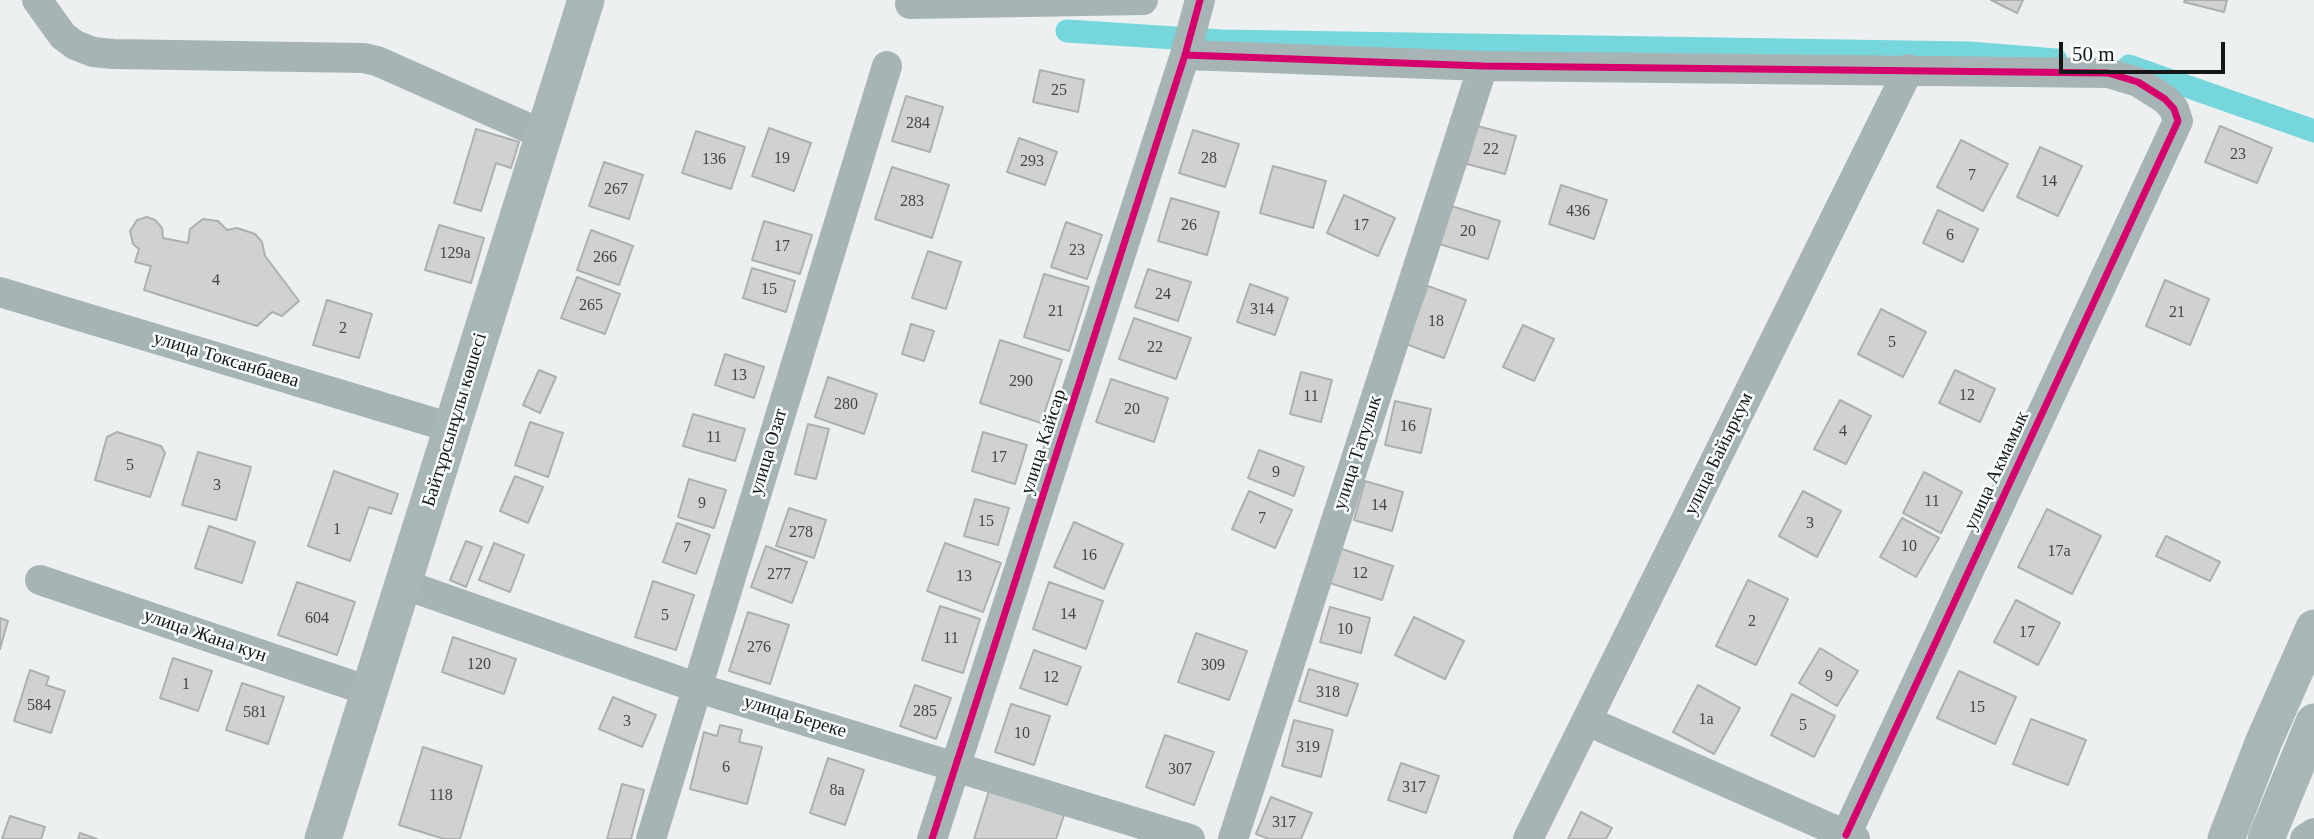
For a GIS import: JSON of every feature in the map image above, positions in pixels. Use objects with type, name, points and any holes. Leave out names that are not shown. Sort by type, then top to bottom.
[{"type":"main road","name":"Байтұрсынұлы көшесі","points":[[323,839],[586,0]]},
{"type":"main road","points":[[2226,839],[2264,741],[2314,628]]},
{"type":"main road","points":[[2266,839],[2314,722]]},
{"type":"street","points":[[37,0],[63,36],[75,45],[93,51],[113,54],[363,58],[377,61],[544,135]]},
{"type":"street","points":[[911,2],[1143,0]]},
{"type":"street","name":"улица Кайсар","points":[[932,839],[1199,5]]},
{"type":"street","points":[[1185,55],[1483,66],[1909,69]]},
{"type":"street","name":"улица Озат","points":[[651,839],[887,66]]},
{"type":"street","name":"улица Татулык","points":[[1233,839],[1483,66]]},
{"type":"street","name":"улица Акмамык","points":[[1850,837],[2178,121],[2174,109],[2165,99],[2138,82],[2108,73],[1909,69]]},
{"type":"street","name":"улица Байыркум","points":[[1528,839],[1909,69]]},
{"type":"street","name":"улица Токсанбаева","points":[[0,292],[452,428]]},
{"type":"street","name":"улица Жана кун","points":[[40,580],[369,691]]},
{"type":"street","name":"улица Береке","points":[[403,584],[698,688],[1190,839]]},
{"type":"street","points":[[1587,720],[1850,837]]},
{"type":"street","points":[[2305,839],[2314,833]]},
{"type":"building","points":[[1991,0],[2023,0],[2017,13]]},
{"type":"building","points":[[2227,0],[2224,12],[2184,2]]},
{"type":"building","points":[[1040,70],[1084,80],[1078,112],[1033,102]]},
{"type":"building","points":[[906,96],[943,107],[930,152],[892,141]]},
{"type":"building","points":[[1477,126],[1516,136],[1505,174],[1467,164]]},
{"type":"building","points":[[2220,126],[2272,148],[2257,183],[2205,162]]},
{"type":"building","points":[[769,128],[811,143],[794,191],[752,176]]},
{"type":"building","points":[[476,129],[519,142],[511,168],[496,163],[481,211],[454,203]]},
{"type":"building","points":[[1193,130],[1239,144],[1225,187],[1179,173]]},
{"type":"building","points":[[696,131],[745,147],[731,189],[682,173]]},
{"type":"building","points":[[1019,138],[1057,152],[1045,185],[1007,172]]},
{"type":"building","points":[[1961,140],[2008,164],[1983,211],[1937,187]]},
{"type":"building","points":[[2040,147],[2082,166],[2058,216],[2017,197]]},
{"type":"building","points":[[604,162],[643,175],[629,219],[589,206]]},
{"type":"building","points":[[1273,166],[1326,181],[1313,228],[1260,213]]},
{"type":"building","points":[[892,167],[949,185],[932,238],[875,219]]},
{"type":"building","points":[[1561,185],[1607,200],[1594,239],[1549,224]]},
{"type":"building","points":[[1344,195],[1395,218],[1378,256],[1327,233]]},
{"type":"building","points":[[1171,198],[1219,212],[1207,255],[1158,241]]},
{"type":"building","points":[[1448,205],[1500,221],[1488,259],[1436,243]]},
{"type":"building","points":[[1938,210],[1978,229],[1963,262],[1923,243]]},
{"type":"building","points":[[147,217],[155,220],[162,228],[163,238],[188,243],[190,229],[203,219],[218,221],[227,230],[237,228],[255,234],[262,242],[265,256],[299,301],[282,316],[272,312],[257,326],[144,290],[151,266],[135,262],[139,249],[133,244],[130,231],[137,220]]},
{"type":"building","points":[[764,221],[812,235],[800,274],[752,260]]},
{"type":"building","points":[[1066,222],[1102,235],[1087,279],[1051,267]]},
{"type":"building","points":[[439,225],[484,238],[471,283],[425,270]]},
{"type":"building","points":[[591,230],[633,246],[619,285],[577,270]]},
{"type":"building","points":[[928,251],[961,262],[946,309],[912,298]]},
{"type":"building","points":[[752,268],[795,281],[786,312],[743,298]]},
{"type":"building","points":[[1148,269],[1191,282],[1178,321],[1135,307]]},
{"type":"building","points":[[1044,274],[1089,287],[1069,351],[1024,337]]},
{"type":"building","points":[[577,277],[620,294],[605,334],[561,318]]},
{"type":"building","points":[[2165,280],[2209,299],[2190,345],[2146,326]]},
{"type":"building","points":[[1250,284],[1288,298],[1275,335],[1237,322]]},
{"type":"building","points":[[1428,286],[1466,300],[1444,358],[1406,344]]},
{"type":"building","points":[[327,300],[372,314],[359,358],[313,345]]},
{"type":"building","points":[[1881,309],[1926,332],[1903,377],[1858,354]]},
{"type":"building","points":[[1134,318],[1191,338],[1176,379],[1119,359]]},
{"type":"building","points":[[911,324],[934,331],[924,361],[902,354]]},
{"type":"building","points":[[1523,325],[1554,339],[1534,381],[1503,367]]},
{"type":"building","points":[[1000,340],[1062,360],[1041,423],[980,403]]},
{"type":"building","points":[[725,354],[764,367],[754,398],[715,385]]},
{"type":"building","points":[[539,370],[556,377],[540,413],[523,405]]},
{"type":"building","points":[[1955,370],[1995,389],[1980,422],[1939,403]]},
{"type":"building","points":[[1301,372],[1332,380],[1321,422],[1290,414]]},
{"type":"building","points":[[828,377],[877,394],[864,434],[815,417]]},
{"type":"building","points":[[1111,379],[1168,398],[1154,442],[1096,422]]},
{"type":"building","points":[[1840,400],[1871,416],[1846,464],[1814,449]]},
{"type":"building","points":[[1395,401],[1431,409],[1421,453],[1385,445]]},
{"type":"building","points":[[693,414],[745,429],[735,461],[683,446]]},
{"type":"building","points":[[530,422],[563,433],[548,477],[515,465]]},
{"type":"building","points":[[808,424],[829,429],[816,479],[795,474]]},
{"type":"building","points":[[117,432],[161,446],[165,453],[150,497],[95,480],[107,437]]},
{"type":"building","points":[[983,432],[1027,445],[1015,484],[972,471]]},
{"type":"building","points":[[1259,450],[1304,467],[1294,496],[1248,478]]},
{"type":"building","points":[[198,452],[251,467],[236,520],[182,505]]},
{"type":"building","points":[[334,471],[398,494],[391,514],[369,507],[350,561],[308,546]]},
{"type":"building","points":[[1924,472],[1962,492],[1941,533],[1903,513]]},
{"type":"building","points":[[515,476],[543,487],[528,523],[500,511]]},
{"type":"building","points":[[689,479],[726,490],[714,528],[678,517]]},
{"type":"building","points":[[1365,481],[1403,492],[1392,531],[1354,520]]},
{"type":"building","points":[[1249,491],[1292,510],[1275,548],[1232,529]]},
{"type":"building","points":[[1803,491],[1841,511],[1817,557],[1779,536]]},
{"type":"building","points":[[975,499],[1009,508],[998,545],[964,536]]},
{"type":"building","points":[[789,508],[826,520],[814,558],[776,546]]},
{"type":"building","points":[[2047,509],[2101,536],[2072,594],[2018,567]]},
{"type":"building","points":[[1902,518],[1939,538],[1916,577],[1880,557]]},
{"type":"building","points":[[1074,522],[1123,544],[1104,589],[1054,567]]},
{"type":"building","points":[[677,523],[710,535],[696,574],[663,562]]},
{"type":"building","points":[[209,526],[255,542],[242,583],[195,568]]},
{"type":"building","points":[[2166,536],[2220,562],[2210,581],[2156,556]]},
{"type":"building","points":[[466,541],[482,547],[466,587],[450,580]]},
{"type":"building","points":[[494,543],[524,555],[510,592],[479,580]]},
{"type":"building","points":[[945,543],[1001,563],[983,612],[927,591]]},
{"type":"building","points":[[766,546],[807,562],[792,603],[751,587]]},
{"type":"building","points":[[1339,548],[1393,566],[1382,600],[1327,582]]},
{"type":"building","points":[[1748,580],[1788,599],[1756,665],[1716,646]]},
{"type":"building","points":[[653,581],[694,595],[676,650],[635,637]]},
{"type":"building","points":[[297,582],[355,602],[337,655],[278,635]]},
{"type":"building","points":[[1049,582],[1103,601],[1086,649],[1033,629]]},
{"type":"building","points":[[2016,600],[2060,623],[2038,665],[1994,642]]},
{"type":"building","points":[[940,606],[980,619],[963,673],[922,660]]},
{"type":"building","points":[[1330,607],[1370,618],[1361,653],[1320,642]]},
{"type":"building","points":[[748,612],[789,625],[770,684],[729,671]]},
{"type":"building","points":[[1414,617],[1464,641],[1445,679],[1395,655]]},
{"type":"building","points":[[0,618],[8,621],[0,649]]},
{"type":"building","points":[[1196,633],[1247,651],[1229,700],[1178,682]]},
{"type":"building","points":[[453,637],[516,659],[504,694],[442,672]]},
{"type":"building","points":[[1820,648],[1858,671],[1837,706],[1799,683]]},
{"type":"building","points":[[1034,650],[1081,667],[1067,705],[1020,688]]},
{"type":"building","points":[[173,658],[212,671],[198,711],[160,698]]},
{"type":"building","points":[[1309,669],[1358,684],[1347,716],[1299,701]]},
{"type":"building","points":[[30,670],[49,677],[46,685],[65,691],[51,733],[14,721]]},
{"type":"building","points":[[1959,671],[2016,697],[1995,744],[1937,718]]},
{"type":"building","points":[[242,683],[284,697],[268,744],[226,730]]},
{"type":"building","points":[[915,685],[951,698],[936,739],[900,726]]},
{"type":"building","points":[[1698,685],[1740,708],[1714,754],[1673,732]]},
{"type":"building","points":[[1792,694],[1835,716],[1814,757],[1771,735]]},
{"type":"building","points":[[613,697],[656,715],[642,747],[599,729]]},
{"type":"building","points":[[1011,704],[1050,716],[1034,765],[995,752]]},
{"type":"building","points":[[2031,719],[2086,740],[2068,785],[2013,764]]},
{"type":"building","points":[[1294,720],[1333,730],[1321,777],[1282,766]]},
{"type":"building","points":[[720,725],[742,730],[739,742],[762,747],[747,804],[690,789],[704,732],[717,736]]},
{"type":"building","points":[[1165,735],[1214,752],[1194,805],[1146,787]]},
{"type":"building","points":[[423,747],[482,766],[460,839],[444,839],[399,825]]},
{"type":"building","points":[[828,758],[864,770],[845,825],[810,813]]},
{"type":"building","points":[[1401,763],[1439,776],[1426,813],[1388,800]]},
{"type":"building","points":[[622,784],[644,790],[631,839],[607,839]]},
{"type":"building","points":[[989,791],[1064,815],[1056,839],[974,839]]},
{"type":"building","points":[[1271,797],[1312,813],[1301,839],[1269,839],[1256,834]]},
{"type":"building","points":[[1581,812],[1612,828],[1606,839],[1568,839]]},
{"type":"building","points":[[10,816],[45,827],[41,839],[2,839]]},
{"type":"building","points":[[80,833],[97,839],[78,839]]},
{"type":"waterway","points":[[1067,31],[1221,41],[1969,53],[2056,60]]},
{"type":"waterway","points":[[2129,66],[2314,131]]},
{"type":"cycle path","points":[[932,839],[1185,55],[1200,0]]},
{"type":"cycle path","points":[[1185,55],[1483,66],[2108,73],[2138,82],[2165,99],[2174,109],[2178,121],[1846,835]]}]
